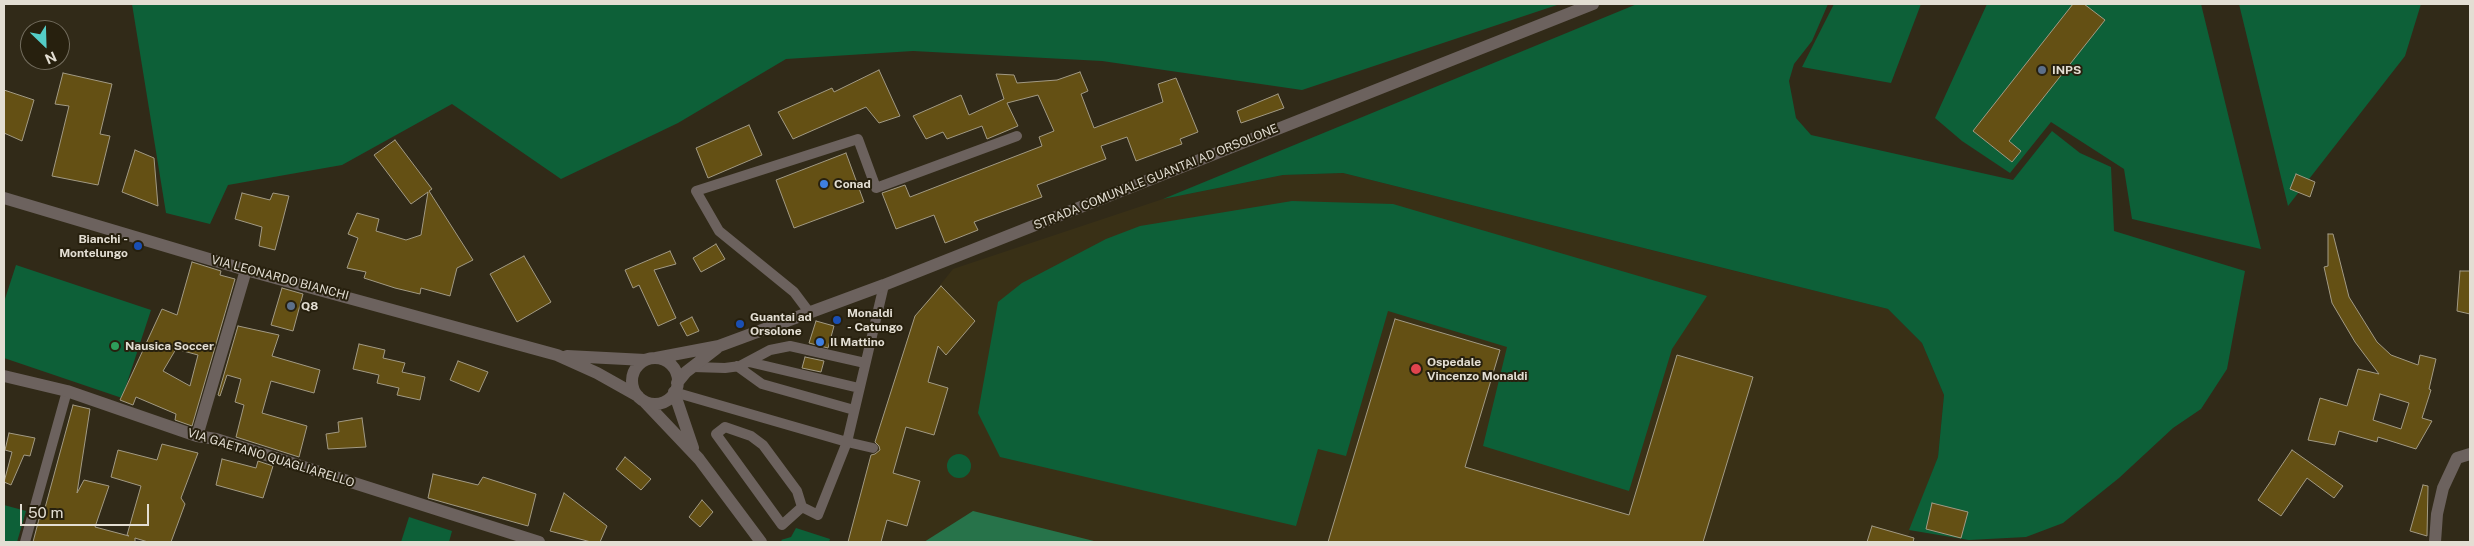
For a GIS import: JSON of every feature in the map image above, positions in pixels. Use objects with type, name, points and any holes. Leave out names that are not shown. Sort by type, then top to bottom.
[{"type":"street","name":"STRADA COMUNALE GUANTAI AD ORSOLONE","points":[[650,359],[719,346],[884,285],[1593,4]]},
{"type":"street","name":"VIA LEONARDO BIANCHI","points":[[4,198],[246,270],[557,355],[597,373],[641,398]]},
{"type":"street","points":[[197,436],[246,270]]},
{"type":"street","name":"STRADA COMUNALE GUANTAI AD ORSOLONE","points":[[676,388],[693,367],[719,346]]},
{"type":"street","name":"VIA LEONARDO BIANCHI","points":[[557,355],[610,360],[650,359]]},
{"type":"street","points":[[698,459],[690,440],[676,388],[677,374],[665,360],[650,359],[636,368],[632,376],[632,384],[641,398],[698,459],[761,542]]},
{"type":"street","name":"VIA GAETANO QUAGLIARELLO","points":[[4,376],[68,391],[197,436],[216,439],[539,542]]},
{"type":"street","points":[[641,398],[661,402],[676,388]]},
{"type":"street","points":[[2436,542],[2437,514],[2443,488],[2457,458],[2470,454]]},
{"type":"lane","points":[[809,312],[794,292],[719,231],[696,191],[858,139],[876,188],[1017,136]]},
{"type":"lane","points":[[802,507],[782,525],[716,434],[725,427],[751,436],[763,445],[797,491],[802,507],[818,515],[847,442],[884,285]]},
{"type":"lane","points":[[693,367],[724,368],[737,366],[749,362],[770,350],[790,346],[865,363]]},
{"type":"lane","points":[[749,362],[859,388]]},
{"type":"lane","points":[[737,366],[762,384],[854,410]]},
{"type":"lane","points":[[676,388],[847,442],[873,448]]},
{"type":"lane","points":[[25,542],[68,391]]},
{"type":"shaded area","name":"Ospedale Vincenzo Monaldi","points":[[1343,173],[1888,309],[1922,343],[1944,395],[1938,457],[1906,542],[848,542],[882,420],[915,316],[953,269],[1163,199],[1283,175]]},
{"type":"green space","points":[[132,4],[1560,4],[1302,90],[1102,61],[913,51],[786,59],[678,123],[561,179],[452,104],[342,165],[228,185],[210,224],[166,213]]},
{"type":"green space","points":[[1637,4],[1828,4],[1812,41],[1794,64],[1789,81],[1796,118],[1811,135],[2013,180],[2052,131],[2080,153],[2111,167],[2114,231],[2245,271],[2227,369],[2201,409],[2173,428],[2119,478],[2063,523],[2026,537],[1969,540],[1909,530],[1938,457],[1944,395],[1922,343],[1888,309],[1343,173],[1283,175],[1163,199]]},
{"type":"green space","points":[[1834,4],[1921,4],[1891,83],[1802,67]]},
{"type":"green space","points":[[1987,4],[2201,4],[2261,249],[2132,219],[2124,169],[2051,122],[2010,173],[1962,141],[1935,118]]},
{"type":"green space","points":[[2239,4],[2421,4],[2405,56],[2288,206]]},
{"type":"green space","points":[[1292,201],[1393,204],[1707,296],[1672,349],[1629,491],[1483,446],[1507,347],[1388,311],[1346,456],[1318,449],[1296,526],[1000,457],[978,413],[998,302],[1022,283],[1106,239],[1140,226]]},
{"type":"green space","points":[[16,265],[151,310],[122,398],[4,358],[4,302]]},
{"type":"green space","points":[[959,454],[968,457],[971,466],[968,475],[959,478],[950,475],[947,466],[950,457]]},
{"type":"green space","points":[[4,505],[26,511],[17,542],[4,542]]},
{"type":"green space","points":[[973,511],[1098,542],[924,542]]},
{"type":"green space","points":[[409,517],[452,531],[449,542],[401,542]]},
{"type":"green space","points":[[796,528],[830,539],[829,542],[783,542],[781,540],[791,537]]},
{"type":"building","points":[[2073,4],[2084,4],[2105,20],[2009,141],[2021,151],[2012,162],[1973,131]]},
{"type":"building","points":[[879,70],[900,116],[879,123],[866,107],[793,139],[778,112],[832,88],[834,92]]},
{"type":"building","points":[[1080,72],[1088,91],[1081,94],[1094,128],[1163,102],[1158,84],[1176,78],[1198,132],[1180,139],[1182,144],[1136,161],[1127,137],[1101,146],[1106,159],[1037,185],[1042,197],[974,222],[978,230],[945,243],[934,215],[896,229],[882,193],[905,185],[910,197],[1042,146],[1039,137],[1054,131],[1038,95],[1007,103],[1018,126],[987,139],[982,126],[947,139],[943,132],[926,139],[913,116],[961,95],[969,115],[1004,99],[996,74],[1014,75],[1017,83],[1057,80]]},
{"type":"building","points":[[63,73],[112,84],[100,134],[110,136],[98,185],[52,176],[69,106],[55,104]]},
{"type":"building","points":[[4,90],[34,100],[22,141],[4,133]]},
{"type":"building","points":[[1278,94],[1284,108],[1241,123],[1237,111]]},
{"type":"building","points":[[749,125],[762,155],[708,178],[696,148]]},
{"type":"building","points":[[395,140],[432,189],[429,191],[473,260],[457,268],[450,296],[421,288],[420,294],[395,288],[364,278],[366,272],[347,268],[358,238],[348,234],[357,213],[379,219],[376,231],[406,240],[421,235],[428,192],[411,204],[374,155]]},
{"type":"building","points":[[135,150],[154,158],[158,206],[122,192]]},
{"type":"building","points":[[846,153],[864,202],[794,228],[776,180]]},
{"type":"building","points":[[2296,174],[2315,182],[2310,197],[2290,189]]},
{"type":"building","points":[[242,193],[270,200],[273,193],[289,196],[275,250],[259,246],[262,227],[235,219]]},
{"type":"building","points":[[2328,234],[2333,234],[2349,297],[2377,342],[2391,355],[2418,365],[2420,355],[2436,359],[2429,389],[2431,390],[2422,418],[2432,421],[2416,449],[2378,437],[2377,442],[2339,431],[2335,445],[2308,440],[2320,398],[2347,406],[2358,369],[2379,374],[2355,342],[2332,303],[2324,267],[2328,266]],"holes":[[[2380,394],[2409,403],[2401,429],[2373,420]]]},
{"type":"building","points":[[716,244],[725,259],[701,272],[693,258]]},
{"type":"building","points":[[670,251],[676,264],[654,270],[676,318],[658,326],[639,285],[633,288],[625,270]]},
{"type":"building","points":[[524,256],[551,302],[517,322],[490,274]]},
{"type":"building","points":[[192,262],[221,271],[220,275],[235,279],[192,426],[175,420],[176,414],[136,397],[133,405],[120,400],[162,309],[177,315]],"holes":[[[176,349],[198,355],[190,386],[163,371]]]},
{"type":"building","points":[[2460,271],[2470,271],[2470,314],[2457,311]]},
{"type":"building","points":[[941,286],[975,321],[946,355],[938,346],[928,382],[948,388],[934,435],[906,427],[893,473],[920,481],[907,526],[887,520],[881,542],[848,542],[871,455],[880,450],[875,442],[915,316]]},
{"type":"building","points":[[282,288],[303,294],[293,331],[271,325]]},
{"type":"building","points":[[692,317],[699,331],[687,336],[680,323]]},
{"type":"building","points":[[1395,319],[1500,350],[1465,467],[1629,515],[1677,355],[1753,377],[1703,542],[1328,542]]},
{"type":"building","points":[[816,321],[834,326],[828,348],[809,343]]},
{"type":"building","points":[[238,326],[279,335],[272,356],[320,370],[314,393],[271,381],[262,413],[307,426],[299,457],[236,437],[244,405],[235,402],[241,379],[227,375],[220,396],[218,395]]},
{"type":"building","points":[[359,344],[385,350],[383,358],[405,363],[402,372],[425,377],[420,400],[397,395],[399,388],[377,383],[379,375],[353,369]]},
{"type":"building","points":[[805,357],[824,361],[821,372],[802,368]]},
{"type":"building","points":[[458,361],[488,372],[479,392],[450,380]]},
{"type":"building","points":[[73,405],[90,409],[77,493],[84,480],[109,486],[95,527],[129,536],[127,535],[141,486],[111,477],[118,450],[157,460],[162,444],[198,453],[181,498],[185,504],[171,542],[148,542],[135,538],[135,542],[33,542],[39,519],[42,519]]},
{"type":"building","points":[[362,418],[366,447],[328,449],[326,434],[339,432],[338,422]]},
{"type":"building","points":[[9,433],[35,438],[30,456],[24,455],[11,485],[4,482],[12,452],[5,450]]},
{"type":"building","points":[[2292,450],[2343,486],[2334,498],[2307,478],[2281,516],[2258,500]]},
{"type":"building","points":[[625,457],[651,479],[641,490],[616,469]]},
{"type":"building","points":[[222,459],[256,468],[258,461],[273,466],[263,498],[216,485]]},
{"type":"building","points":[[433,474],[478,485],[483,477],[536,494],[528,526],[428,498]]},
{"type":"building","points":[[2423,485],[2428,486],[2427,536],[2410,531]]},
{"type":"building","points":[[564,493],[607,526],[600,542],[591,542],[550,531]]},
{"type":"building","points":[[702,500],[713,512],[700,527],[689,517]]},
{"type":"building","points":[[1932,503],[1968,512],[1961,538],[1926,529]]},
{"type":"building","points":[[1872,526],[1914,538],[1913,542],[1867,542]]},
{"type":"place","name":"INPS","points":[[2042,70]]},
{"type":"place","name":"Conad","points":[[824,184]]},
{"type":"place","name":"Bianchi - Montelungo","points":[[138,246]]},
{"type":"place","name":"Q8","points":[[291,306]]},
{"type":"place","name":"Monaldi - Catungo","points":[[837,320]]},
{"type":"place","name":"Guantai ad Orsolone","points":[[740,324]]},
{"type":"place","name":"Il Mattino","points":[[820,342]]},
{"type":"place","name":"Nausica Soccer","points":[[115,346]]},
{"type":"place","name":"Ospedale Vincenzo Monaldi","points":[[1416,369]]}]
